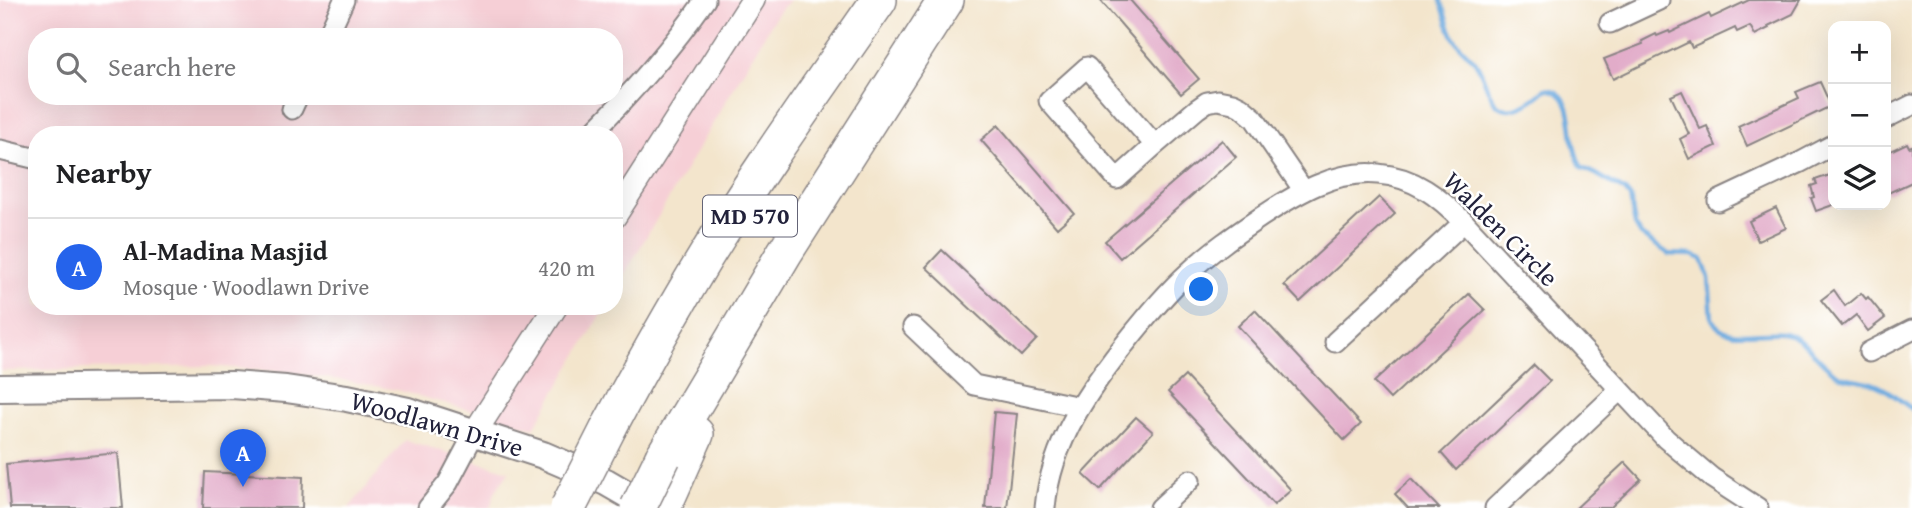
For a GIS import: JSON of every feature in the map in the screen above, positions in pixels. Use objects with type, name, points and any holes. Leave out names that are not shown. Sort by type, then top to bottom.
[{"type":"highway","name":"MD 570","points":[[592,508],[618,432],[677,344],[722,263],[881,0]]},
{"type":"highway","name":"MD 570","points":[[638,508],[672,463],[785,252],[946,0]]},
{"type":"highway","points":[[568,508],[618,432]]},
{"type":"highway","points":[[663,508],[672,463]]},
{"type":"main road","name":"Woodlawn Drive","points":[[0,388],[232,385],[347,398],[396,408],[543,455],[606,482],[651,508]]},
{"type":"street","points":[[331,28],[344,0]]},
{"type":"street","points":[[623,101],[684,30],[705,0]]},
{"type":"street","points":[[623,203],[753,0]]},
{"type":"street","points":[[1611,23],[1659,0]]},
{"type":"street","points":[[1155,145],[1087,67],[1049,101],[1117,179],[1207,102],[1214,100],[1233,103],[1254,118],[1304,191]]},
{"type":"street","points":[[599,126],[620,105]]},
{"type":"street","points":[[1891,116],[1912,105]]},
{"type":"street","points":[[1718,201],[1829,147]]},
{"type":"street","points":[[0,150],[28,157]]},
{"type":"street","name":"Walden Circle","points":[[1045,508],[1059,450],[1080,407],[1104,370],[1160,301],[1189,271],[1235,234],[1304,191],[1337,178],[1378,174],[1406,180],[1431,192],[1464,222],[1666,439],[1694,464],[1758,508]]},
{"type":"street","points":[[1335,342],[1464,222]]},
{"type":"street","points":[[428,508],[448,483],[475,432],[550,315]]},
{"type":"street","points":[[913,327],[974,385],[1080,407]]},
{"type":"street","points":[[1869,352],[1912,330]]},
{"type":"street","points":[[1495,508],[1620,390]]},
{"type":"street","points":[[1160,508],[1190,480]]},
{"type":"street","points":[[448,483],[449,508]]},
{"type":"shaded area","points":[[0,0],[789,0],[777,14],[623,277],[623,126],[28,126],[28,315],[601,315],[534,428],[397,390],[285,372],[210,366],[0,371]]},
{"type":"shaded area","points":[[405,440],[509,471],[495,492],[490,508],[349,508]]},
{"type":"building","points":[[1100,0],[1130,0],[1199,79],[1181,94]]},
{"type":"building","points":[[1749,0],[1801,0],[1793,14],[1755,35],[1750,26],[1737,32],[1735,28],[1692,48],[1689,42],[1613,79],[1604,59],[1643,44],[1642,41],[1656,34],[1670,33],[1709,14],[1711,18]]},
{"type":"building","points":[[1820,82],[1828,99],[1828,107],[1747,146],[1738,126],[1799,98],[1796,92]]},
{"type":"building","points":[[1682,91],[1700,129],[1707,126],[1716,146],[1689,159],[1680,139],[1689,134],[1671,96]]},
{"type":"building","points":[[998,125],[1074,213],[1057,228],[981,140]]},
{"type":"building","points":[[1222,140],[1236,157],[1120,258],[1105,241]]},
{"type":"building","points":[[1907,143],[1909,147],[1912,146],[1912,182],[1891,192],[1891,151]]},
{"type":"building","points":[[1828,176],[1828,207],[1816,211],[1811,198],[1814,197],[1811,186],[1817,184],[1815,180]]},
{"type":"building","points":[[1379,197],[1395,214],[1300,302],[1284,285]]},
{"type":"building","points":[[1776,208],[1786,228],[1758,241],[1749,221]]},
{"type":"building","points":[[942,250],[1037,339],[1021,356],[926,267]]},
{"type":"building","points":[[1834,290],[1845,306],[1861,293],[1866,299],[1868,297],[1885,318],[1868,331],[1856,315],[1842,326],[1821,300]]},
{"type":"building","points":[[1469,294],[1485,310],[1390,399],[1374,382]]},
{"type":"building","points":[[1255,310],[1361,424],[1344,440],[1238,326]]},
{"type":"building","points":[[1534,365],[1550,381],[1456,470],[1441,453]]},
{"type":"building","points":[[1185,376],[1291,490],[1274,505],[1168,392]]},
{"type":"building","points":[[994,412],[1017,414],[1007,508],[985,508]]},
{"type":"building","points":[[1136,417],[1153,432],[1100,490],[1083,474]]},
{"type":"building","points":[[118,453],[123,508],[10,508],[6,464]]},
{"type":"building","points":[[1625,462],[1641,479],[1610,508],[1576,508]]},
{"type":"building","points":[[205,472],[303,477],[302,508],[203,508]]},
{"type":"building","points":[[1411,479],[1439,508],[1408,508],[1395,494]]},
{"type":"waterway","points":[[1440,0],[1453,36],[1478,66],[1494,101],[1506,109],[1528,103],[1546,89],[1562,96],[1569,111],[1574,146],[1582,168],[1625,191],[1630,197],[1635,225],[1641,235],[1669,254],[1692,255],[1702,259],[1709,278],[1712,319],[1719,327],[1738,334],[1783,333],[1793,336],[1832,371],[1843,377],[1877,385],[1912,409]]},
{"type":"place","name":"Al-Madina Masjid","points":[[243,487]]}]
